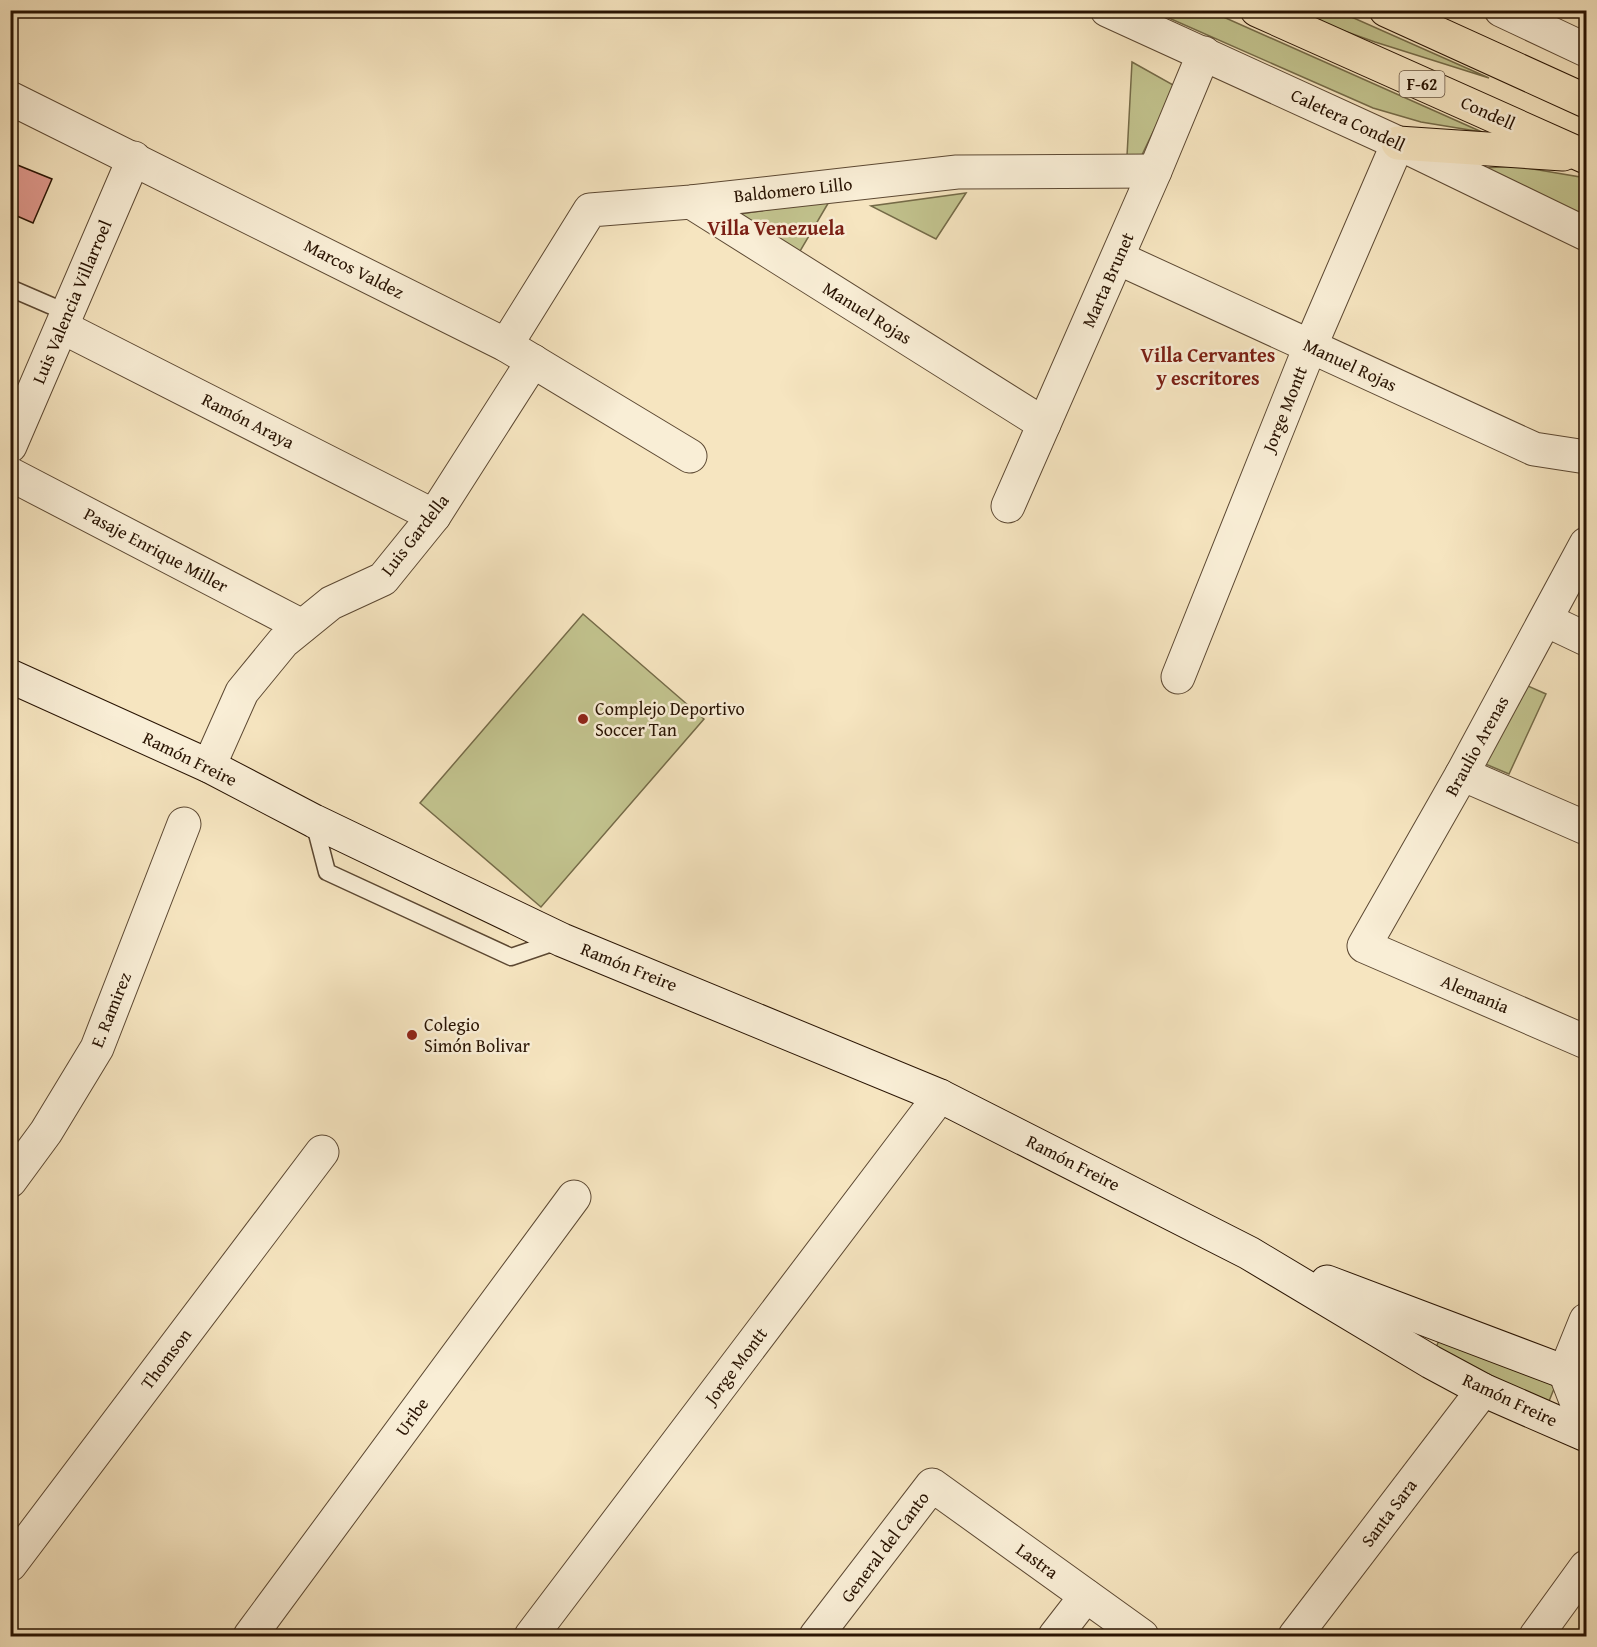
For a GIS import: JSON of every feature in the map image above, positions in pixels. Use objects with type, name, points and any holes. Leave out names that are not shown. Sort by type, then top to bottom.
[{"type":"main road","name":"Condell","points":[[1257,10],[1585,156]]},
{"type":"main road","points":[[1386,10],[1587,101]]},
{"type":"main road","points":[[1398,143],[1585,156]]},
{"type":"street","name":"Caletera Condell","points":[[1107,10],[1398,143],[1587,234]]},
{"type":"street","points":[[1501,10],[1587,50]]},
{"type":"street","name":"Marta Brunet","points":[[1008,506],[1118,258],[1204,53]]},
{"type":"street","name":"Marcos Valdez","points":[[10,98],[520,353],[690,456]]},
{"type":"street","name":"Jorge Montt","points":[[1178,677],[1310,347],[1398,143]]},
{"type":"street","name":"Luis Valencia Villarroel","points":[[10,446],[134,158]]},
{"type":"street","name":"Baldomero Lillo","points":[[520,353],[591,210],[691,202],[957,172],[1155,171]]},
{"type":"street","name":"Manuel Rojas","points":[[691,202],[1044,424]]},
{"type":"street","name":"Manuel Rojas","points":[[1118,258],[1534,449],[1587,457]]},
{"type":"street","name":"Ramón Araya","points":[[65,320],[434,516]]},
{"type":"street","name":"Luis Gardella","points":[[209,766],[242,692],[283,642],[331,603],[383,579],[434,516],[520,353]]},
{"type":"street","name":"Pasaje Enrique Miller","points":[[10,474],[302,626]]},
{"type":"street","name":"Braulio Arenas","points":[[1364,946],[1462,774],[1587,544]]},
{"type":"street","points":[[1546,620],[1587,639]]},
{"type":"street","name":"Ramón Freire","points":[[10,676],[209,766],[314,821],[562,940],[940,1096],[1250,1253],[1431,1362],[1484,1390],[1587,1435]]},
{"type":"street","points":[[1462,774],[1587,828]]},
{"type":"street","name":"E. Ramirez","points":[[10,1181],[46,1132],[97,1048],[184,824]]},
{"type":"street","name":"Alemania","points":[[1364,946],[1587,1042]]},
{"type":"street","name":"Jorge Montt","points":[[531,1636],[940,1096]]},
{"type":"street","name":"Thomson","points":[[10,1565],[322,1152]]},
{"type":"street","name":"Uribe","points":[[249,1636],[574,1197]]},
{"type":"street","name":"Ramón Freire","points":[[1250,1253],[1576,1376]]},
{"type":"street","points":[[1587,1320],[1576,1376],[1587,1427]]},
{"type":"street","name":"Santa Sara","points":[[1295,1636],[1484,1390]]},
{"type":"street","name":"Lastra","points":[[932,1485],[1142,1636]]},
{"type":"street","name":"General del Canto","points":[[816,1636],[932,1485]]},
{"type":"street","points":[[1536,1636],[1587,1567]]},
{"type":"street","points":[[1055,1636],[1086,1596]]},
{"type":"lane","points":[[10,288],[65,320]]},
{"type":"green space","points":[[1153,11],[1210,11],[1482,132],[1421,122],[1373,108]]},
{"type":"green space","points":[[1288,11],[1338,11],[1489,78],[1375,42]]},
{"type":"green space","points":[[1132,62],[1175,86],[1140,159],[1127,156]]},
{"type":"green space","points":[[1515,166],[1586,178],[1586,223],[1470,169]]},
{"type":"green space","points":[[966,193],[936,239],[871,206]]},
{"type":"green space","points":[[830,200],[796,258],[728,216]]},
{"type":"green space","points":[[583,614],[704,719],[541,907],[420,803]]},
{"type":"green space","points":[[1519,682],[1546,694],[1509,774],[1483,763]]},
{"type":"green space","points":[[1442,1332],[1558,1379],[1545,1411],[1433,1356]]},
{"type":"building","points":[[10,162],[52,179],[33,223],[10,213]]},
{"type":"place","name":"Complejo Deportivo Soccer Tan","points":[[583,719]]},
{"type":"place","name":"Colegio Simón Bolivar","points":[[412,1035]]},
{"type":"district","name":"Villa Venezuela","points":[[776,228]]},
{"type":"district","name":"Villa Cervantes y escritores","points":[[1208,366]]}]
